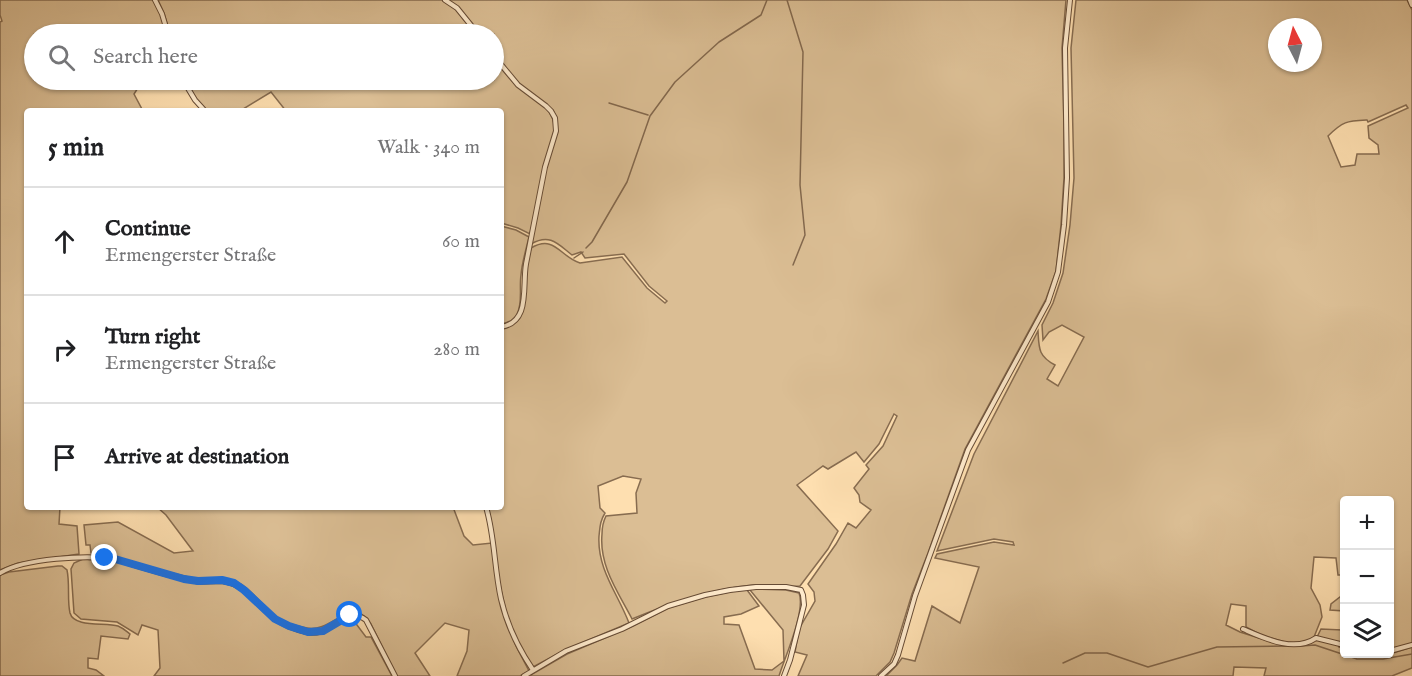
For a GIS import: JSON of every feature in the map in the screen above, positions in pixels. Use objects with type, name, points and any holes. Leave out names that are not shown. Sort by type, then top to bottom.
[{"type":"street","points":[[155,0],[165,24]]},
{"type":"street","points":[[445,0],[457,8],[470,24]]},
{"type":"street","points":[[881,676],[894,664],[898,655],[915,596],[968,450],[1048,302],[1058,272],[1067,178],[1065,48],[1070,0]]},
{"type":"street","points":[[1410,0],[1412,5]]},
{"type":"street","points":[[504,68],[518,85],[551,111],[555,118],[556,131],[545,167],[526,264],[523,303],[515,321],[504,327]]},
{"type":"street","points":[[189,90],[202,108]]},
{"type":"street","points":[[487,510],[501,599],[517,645],[532,671]]},
{"type":"street","points":[[2,572],[31,562],[83,557],[115,559],[184,579],[222,580],[234,583],[275,619],[308,632],[323,631],[350,615],[359,615],[366,620],[395,676]]},
{"type":"street","points":[[524,676],[566,651],[622,629],[668,606],[730,590],[786,587],[801,590],[804,605],[784,676]]},
{"type":"street","points":[[1243,629],[1284,644],[1310,642],[1316,638],[1340,644]]},
{"type":"street","points":[[1394,650],[1412,645]]},
{"type":"shaded area","points":[[0,0],[153,0],[164,24],[24,24],[24,90],[137,90],[134,94],[141,108],[24,108],[24,510],[60,510],[59,524],[77,526],[79,554],[18,563],[0,570],[0,22],[2,21]]},
{"type":"shaded area","points":[[158,0],[442,0],[456,9],[468,24],[167,24]]},
{"type":"shaded area","points":[[448,0],[1066,0],[1062,48],[1064,178],[1056,271],[1046,299],[965,449],[912,594],[894,653],[890,662],[876,676],[798,676],[807,655],[795,652],[799,629],[815,601],[814,592],[808,584],[848,523],[856,528],[871,510],[860,502],[859,495],[854,488],[869,469],[866,465],[883,446],[897,416],[894,414],[879,444],[864,462],[856,452],[828,469],[823,466],[797,485],[838,531],[828,549],[800,586],[753,585],[721,590],[676,602],[632,619],[606,568],[603,557],[602,531],[606,516],[637,513],[636,493],[641,479],[623,476],[598,486],[600,508],[605,513],[601,521],[599,536],[601,559],[629,623],[565,650],[533,667],[528,659],[515,635],[505,608],[489,510],[504,510],[504,327],[510,326],[521,316],[525,273],[531,248],[539,244],[552,245],[580,263],[622,257],[647,288],[665,303],[667,301],[649,286],[624,254],[585,258],[581,252],[572,255],[553,241],[543,240],[531,244],[546,167],[557,131],[556,117],[553,110],[519,84],[504,66],[504,24],[472,24],[458,7]]},
{"type":"shaded area","points":[[1076,0],[1407,0],[1412,10],[1412,644],[1394,648],[1394,496],[1340,496],[1340,575],[1338,575],[1336,558],[1314,557],[1311,588],[1320,605],[1322,617],[1314,637],[1309,641],[1285,642],[1261,635],[1246,627],[1246,606],[1231,604],[1226,625],[1240,632],[1284,646],[1310,643],[1316,639],[1321,629],[1340,630],[1340,644],[1338,644],[1340,658],[1394,658],[1394,653],[1412,647],[1412,668],[1392,676],[1264,676],[1266,668],[1234,667],[1233,676],[886,676],[902,658],[915,661],[932,606],[960,623],[979,567],[935,558],[937,554],[994,542],[1014,545],[1013,542],[994,539],[937,551],[974,454],[1038,331],[1042,355],[1055,365],[1047,379],[1058,386],[1084,337],[1062,325],[1049,332],[1043,340],[1042,325],[1053,303],[1063,273],[1074,178],[1071,48]],"holes":[[[1406,105],[1408,108],[1368,126],[1369,138],[1378,145],[1379,154],[1357,154],[1355,165],[1341,167],[1328,136],[1333,131],[1346,123],[1367,120],[1368,122]]]},
{"type":"shaded area","points":[[504,72],[546,109],[555,130],[530,234],[504,224],[504,108],[284,108],[271,92],[245,108],[204,108],[191,90],[504,90]]},
{"type":"shaded area","points":[[504,227],[529,237],[520,280],[519,310],[516,316],[504,323]]},
{"type":"shaded area","points":[[160,510],[454,510],[464,536],[473,545],[492,543],[507,622],[529,671],[520,676],[457,676],[467,651],[469,630],[445,623],[415,653],[430,676],[397,676],[371,624],[364,615],[356,612],[349,613],[316,628],[287,623],[266,608],[247,588],[235,581],[225,578],[194,578],[181,575],[91,553],[90,545],[86,545],[84,525],[118,522],[174,553],[193,551]]},
{"type":"shaded area","points":[[83,559],[114,561],[198,584],[222,583],[233,586],[243,592],[273,620],[308,635],[324,633],[351,617],[366,637],[371,637],[392,676],[154,676],[160,668],[158,630],[142,625],[138,635],[117,622],[81,619],[74,613],[71,569],[74,563]]},
{"type":"shaded area","points":[[62,566],[67,570],[69,608],[73,618],[84,623],[118,626],[130,634],[128,639],[101,636],[98,659],[88,658],[88,668],[104,676],[0,676],[0,575]]},
{"type":"shaded area","points":[[744,589],[759,606],[741,614],[724,617],[724,624],[739,625],[755,669],[772,670],[784,661],[783,630],[750,590],[786,590],[799,593],[800,610],[790,646],[779,676],[529,676],[567,654],[633,626],[668,608]]},
{"type":"shaded area","points":[[1340,597],[1340,611],[1330,610],[1331,604]]},
{"type":"waterway","points":[[586,248],[592,242],[627,182],[650,116],[675,82],[719,42],[761,15],[767,0]]},
{"type":"waterway","points":[[787,0],[803,52],[800,185],[805,235],[793,265]]},
{"type":"waterway","points":[[609,103],[648,115]]},
{"type":"waterway","points":[[574,258],[583,252]]},
{"type":"waterway","points":[[1301,646],[1315,645],[1357,659],[1383,659],[1412,654]]},
{"type":"waterway","points":[[1063,663],[1085,653],[1107,653],[1148,667],[1217,647],[1290,646]]},
{"type":"route","points":[[105,558],[184,579],[222,580],[234,583],[275,619],[308,632],[323,631],[350,615]]}]
